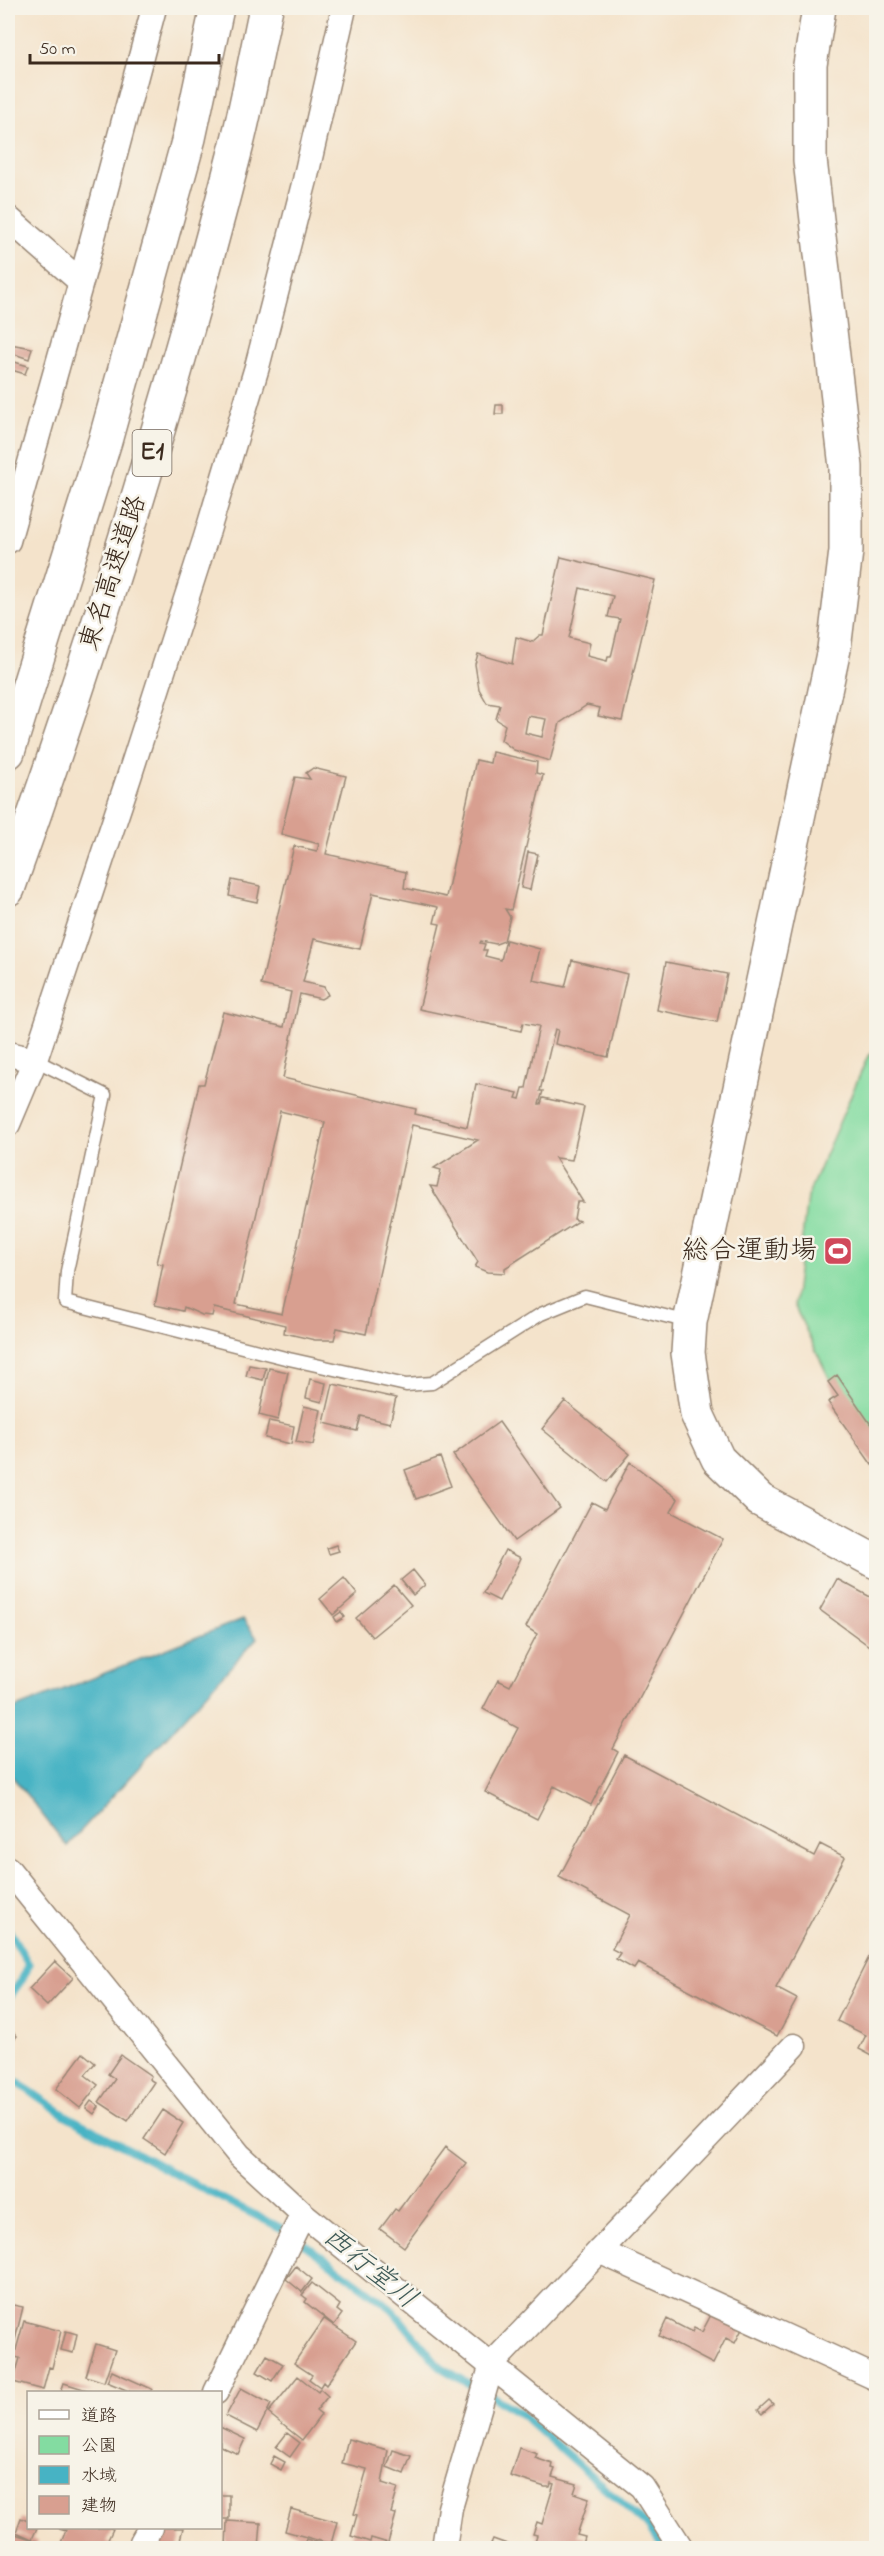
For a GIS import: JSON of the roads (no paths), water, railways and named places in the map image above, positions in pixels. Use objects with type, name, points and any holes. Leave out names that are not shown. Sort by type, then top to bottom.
[{"type":"main road","name":"東名高速道路","points":[[8,752],[105,441],[189,138],[217,8]]},
{"type":"main road","name":"東名高速道路","points":[[8,889],[49,773],[155,446],[237,146],[266,8]]},
{"type":"main road","points":[[819,8],[810,65],[810,160],[846,467],[846,551],[834,649],[690,1322],[688,1353],[697,1414],[718,1459],[760,1500],[876,1562]]},
{"type":"street","points":[[8,541],[81,282],[154,8]]},
{"type":"street","points":[[8,1124],[19,1057],[136,755],[257,367],[305,180],[345,8]]},
{"type":"street","points":[[8,218],[81,282]]},
{"type":"street","points":[[8,1869],[296,2228],[486,2382],[642,2487],[681,2548]]},
{"type":"street","points":[[444,2548],[450,2508],[486,2382],[599,2251],[794,2046]]},
{"type":"street","points":[[216,2391],[296,2228]]},
{"type":"street","points":[[599,2251],[876,2378]]},
{"type":"street","points":[[143,2548],[142,2542],[149,2529]]},
{"type":"lane","points":[[19,1057],[105,1095],[67,1271],[64,1302],[289,1359],[406,1385],[432,1383],[541,1314],[585,1296],[690,1322]]},
{"type":"water","points":[[243,1619],[257,1638],[67,1846],[8,1771],[8,1711]]},
{"type":"waterway","name":"西行堂川","points":[[8,1929],[29,1965],[8,1999]]},
{"type":"waterway","name":"西行堂川","points":[[8,2076],[65,2115],[285,2230],[390,2307],[440,2367],[519,2412],[649,2527],[662,2548]]},
{"type":"place","name":"総合運動場","points":[[838,1251]]}]
